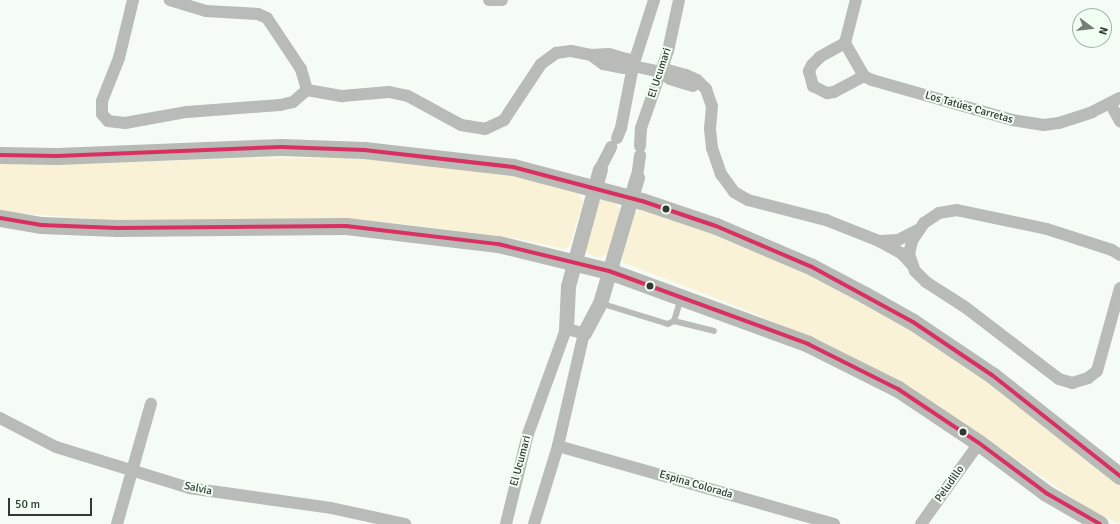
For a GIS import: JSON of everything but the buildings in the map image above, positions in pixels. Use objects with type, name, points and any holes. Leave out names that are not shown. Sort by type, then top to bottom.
[{"type":"main road","points":[[0,156],[57,156],[266,147],[332,148],[478,161],[541,174],[631,198],[716,226],[812,267],[872,298],[992,375],[1120,476]]},
{"type":"main road","points":[[0,218],[41,225],[117,228],[346,226],[498,244],[609,271],[754,323],[841,361],[898,389],[978,443],[1046,492],[1100,524]]},
{"type":"street","points":[[133,0],[119,58],[102,101],[102,114],[108,120],[125,123],[186,112],[280,105],[293,102],[307,90],[346,96],[381,92],[399,94],[418,100],[461,125],[486,129],[504,120],[541,64],[548,58],[564,51],[591,55],[603,64],[624,68],[633,66],[661,72],[670,79],[694,86],[708,94],[713,114],[710,129],[712,148],[723,177],[734,192],[748,200],[826,220],[879,241],[901,253],[926,282],[965,307],[1059,379],[1072,383],[1088,378],[1097,371],[1120,288]]},
{"type":"street","points":[[170,0],[206,11],[258,14],[267,18],[301,69],[307,90]]},
{"type":"street","points":[[490,0],[502,0]]},
{"type":"street","points":[[584,334],[566,330],[566,301],[573,262],[600,169],[621,128],[633,66],[654,0]]},
{"type":"street","name":"El Ucumari","points":[[637,177],[641,128],[661,72],[680,0]]},
{"type":"street","points":[[844,43],[864,76],[834,92],[827,92],[813,86],[809,71],[812,65],[820,57],[844,43],[856,0]]},
{"type":"street","name":"Los Tatúes Carretas","points":[[864,76],[1012,120],[1031,124],[1059,123],[1115,100],[1120,121]]},
{"type":"street","points":[[534,524],[558,446],[584,334],[600,303],[637,177]]},
{"type":"street","points":[[879,241],[898,240],[918,230],[939,213],[965,211],[1047,229],[1112,250],[1120,255]]},
{"type":"street","points":[[913,266],[909,254],[912,241],[918,230]]},
{"type":"street","name":"El Ucumari","points":[[506,524],[528,434],[566,330]]},
{"type":"street","points":[[117,524],[151,404]]},
{"type":"street","name":"Salvia","points":[[0,418],[56,447],[131,472],[189,488],[331,508],[405,524]]},
{"type":"street","name":"Peludillo","points":[[921,524],[978,443]]},
{"type":"street","name":"Espina Colorada","points":[[558,446],[834,524]]},
{"type":"lane","points":[[674,321],[681,297]]},
{"type":"lane","points":[[600,303],[668,324],[674,321],[714,331]]},
{"type":"shaded area","points":[[249,158],[342,158],[470,165],[578,191],[583,202],[570,246],[564,249],[520,239],[414,225],[334,218],[123,221],[0,212],[0,159],[94,163]]},
{"type":"shaded area","points":[[603,199],[616,203],[620,212],[609,252],[599,258],[588,254],[584,247],[596,204]]},
{"type":"shaded area","points":[[640,209],[704,228],[825,279],[959,359],[1120,483],[1120,524],[1087,508],[964,423],[847,355],[749,311],[624,263],[621,253],[633,213]]},
{"type":"transit line","points":[[0,155],[57,156],[281,147],[364,150],[513,167],[642,201],[716,226],[812,267],[913,322],[992,375],[1120,476]]},
{"type":"transit line","points":[[0,218],[41,225],[117,228],[346,226],[498,244],[609,271],[808,344],[898,389],[979,443],[1046,493],[1100,524]]}]
